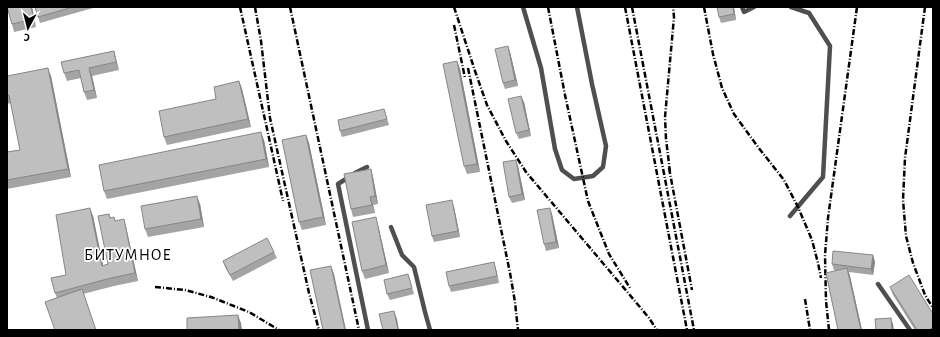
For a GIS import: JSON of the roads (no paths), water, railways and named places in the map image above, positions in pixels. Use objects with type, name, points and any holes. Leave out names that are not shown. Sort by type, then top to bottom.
[{"type":"lane","points":[[523,7],[541,68],[555,149],[562,170],[574,178],[593,176],[603,167],[606,146],[577,7]]},
{"type":"lane","points":[[742,7],[744,12],[754,7]]},
{"type":"lane","points":[[790,216],[823,177],[830,46],[809,13],[791,7]]},
{"type":"lane","points":[[367,167],[338,184],[368,330]]},
{"type":"lane","points":[[391,227],[402,255],[414,267],[430,330]]},
{"type":"lane","points":[[878,284],[910,330]]},
{"type":"railway","points":[[240,7],[283,201]]},
{"type":"railway","points":[[255,7],[261,41],[270,118],[309,293],[319,330]]},
{"type":"railway","points":[[290,7],[359,330]]},
{"type":"railway","points":[[454,7],[487,105],[506,141],[526,172],[649,318],[657,330]]},
{"type":"railway","points":[[548,7],[588,201],[609,254],[630,288]]},
{"type":"railway","points":[[625,7],[687,330]]},
{"type":"railway","points":[[632,7],[694,330]]},
{"type":"railway","points":[[670,172],[665,117],[674,17],[673,7]]},
{"type":"railway","points":[[704,7],[713,54],[722,88],[734,114],[784,180],[798,207],[812,240],[821,278]]},
{"type":"railway","points":[[829,330],[826,301],[825,255],[828,218],[857,7]]},
{"type":"railway","points":[[925,7],[905,158],[903,200],[906,236],[913,263],[925,295],[933,308]]},
{"type":"railway","points":[[454,25],[465,78]]},
{"type":"railway","points":[[468,68],[510,273],[518,330]]},
{"type":"railway","points":[[669,168],[692,290]]},
{"type":"railway","points":[[155,287],[185,290],[211,297],[249,312],[279,330]]},
{"type":"railway","points":[[805,299],[810,330]]},
{"type":"district","name":"БИТУМНОЕ","points":[[128,255]]}]
